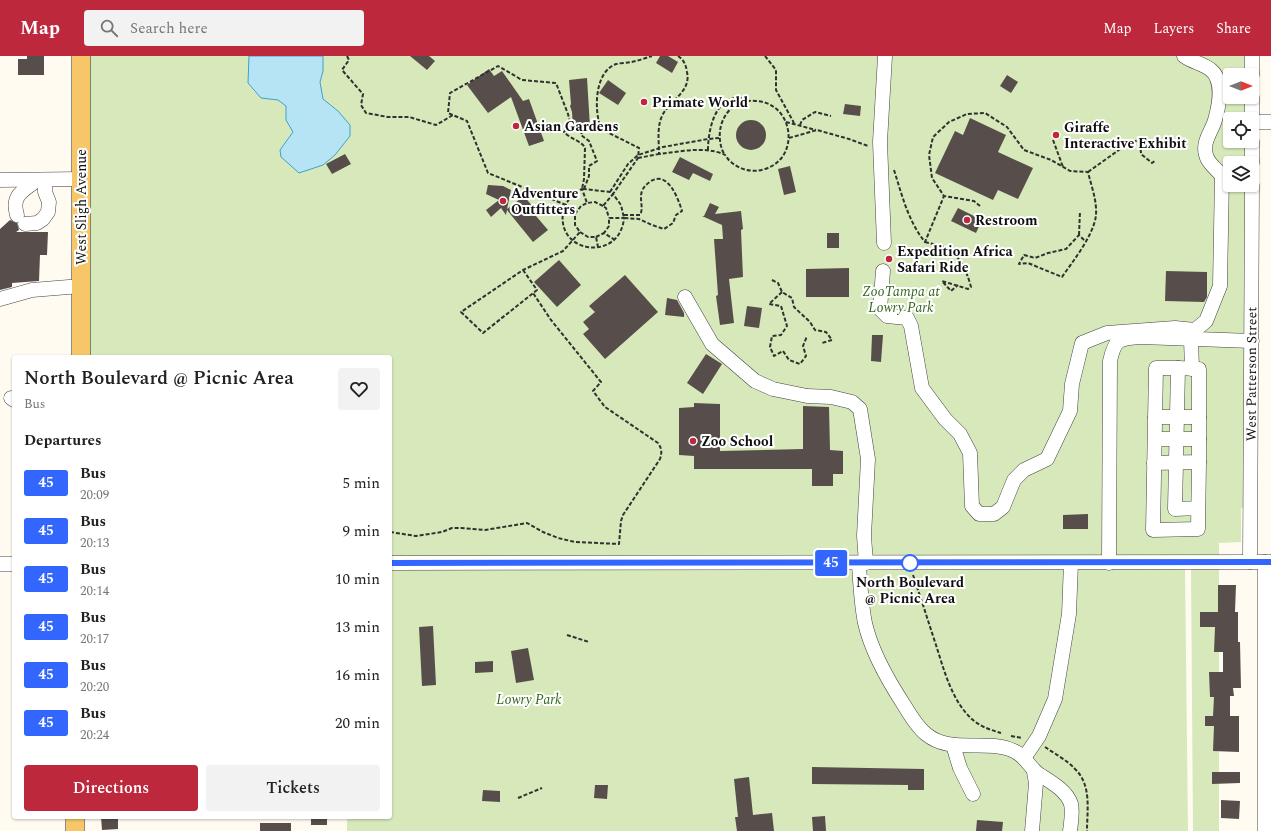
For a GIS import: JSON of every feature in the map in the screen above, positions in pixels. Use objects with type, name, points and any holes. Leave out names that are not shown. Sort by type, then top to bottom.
[{"type":"main road","name":"West Sligh Avenue","points":[[81,56],[81,355]]},
{"type":"main road","points":[[75,819],[75,831]]},
{"type":"street","points":[[884,56],[880,142],[884,243]]},
{"type":"street","points":[[883,271],[880,309],[887,316],[907,318],[911,326],[922,388],[936,408],[960,434],[970,453],[972,506],[979,514],[994,514],[1003,507],[1014,480],[1024,470],[1047,459],[1070,411],[1072,384],[1082,343],[1107,333],[1175,328],[1195,330],[1206,321],[1220,286],[1222,176],[1217,169],[1209,163],[1205,153],[1206,141],[1215,120],[1219,95],[1218,81],[1212,70],[1189,60],[1184,56]]},
{"type":"street","points":[[1252,56],[1252,68]]},
{"type":"street","points":[[1259,121],[1271,122]]},
{"type":"street","points":[[0,180],[81,179]]},
{"type":"street","points":[[41,180],[49,202],[48,212],[43,219],[37,223],[21,219],[15,207],[17,196],[41,180]]},
{"type":"street","name":"West Patterson Street","points":[[1250,562],[1252,192]]},
{"type":"street","points":[[0,299],[32,290],[81,286]]},
{"type":"street","points":[[685,297],[712,344],[755,381],[773,388],[807,396],[831,397],[852,402],[860,409],[868,458],[861,600],[865,624],[875,651],[896,692],[925,734],[937,741],[954,745],[1003,747],[1014,751],[1024,758],[1034,772],[1061,790],[1071,803],[1070,831]]},
{"type":"street","points":[[1109,563],[1110,361],[1116,345],[1124,338],[1141,337],[1252,341]]},
{"type":"street","points":[[1191,339],[1192,369]]},
{"type":"street","points":[[1156,368],[1178,368],[1199,369],[1198,529],[1153,530],[1156,368]]},
{"type":"street","points":[[1175,530],[1178,368]]},
{"type":"street","points":[[1155,416],[1199,417]]},
{"type":"street","points":[[1155,439],[1199,439]]},
{"type":"street","points":[[1154,463],[1198,462]]},
{"type":"street","points":[[1175,509],[1198,508]]},
{"type":"street","points":[[392,563],[1268,562],[1265,831]]},
{"type":"street","points":[[1024,758],[1035,742],[1048,718],[1054,699],[1069,614],[1071,563]]},
{"type":"street","points":[[0,564],[12,564]]},
{"type":"street","points":[[954,745],[960,768],[973,794]]},
{"type":"street","points":[[1032,831],[1036,783],[1034,772]]},
{"type":"path","points":[[347,56],[349,60],[342,70],[363,94],[361,105],[366,113],[388,117],[410,117],[436,125],[453,115]]},
{"type":"path","points":[[611,193],[638,158],[639,148],[601,128],[598,120],[598,88],[602,75],[615,65],[652,56]]},
{"type":"path","points":[[658,154],[658,128],[664,111],[687,86],[688,75],[686,65],[678,56]]},
{"type":"path","points":[[765,56],[776,70],[776,90],[794,123]]},
{"type":"path","points":[[566,205],[488,173],[466,121],[448,113],[450,93],[498,66],[522,80],[556,84],[570,123],[564,132],[569,137],[583,144],[585,148],[583,189],[587,203]]},
{"type":"path","points":[[708,150],[708,139],[716,112],[721,105],[729,99],[739,97],[746,99],[746,101]]},
{"type":"path","points":[[746,101],[759,101],[771,105],[779,111],[786,122],[789,138],[784,154],[780,160],[766,169],[750,171],[735,166],[724,154],[719,138],[720,126],[726,115],[738,104],[746,101]]},
{"type":"path","points":[[800,125],[802,120],[815,112],[831,116]]},
{"type":"path","points":[[980,206],[974,201],[944,196],[932,178],[929,155],[933,137],[949,122],[967,114],[985,113],[1007,127],[1024,150],[1051,160],[1070,171],[1088,172],[1123,147],[1140,139],[1141,154],[1152,163],[1156,160]]},
{"type":"path","points":[[786,122],[794,123],[869,146]]},
{"type":"path","points":[[583,189],[611,193],[621,205],[624,217],[622,228],[614,240],[599,248],[586,248],[572,240],[564,223],[564,209],[570,198],[583,189],[589,176],[589,166],[597,161],[589,141],[581,135],[582,130],[600,126]]},
{"type":"path","points":[[789,138],[817,130]]},
{"type":"path","points":[[603,206],[628,164],[638,155],[658,149],[719,138]]},
{"type":"path","points":[[1053,140],[1063,167]]},
{"type":"path","points":[[638,158],[658,154],[708,150],[724,154]]},
{"type":"path","points":[[892,164],[907,212],[917,232],[925,242],[946,248],[958,257],[969,279],[970,287],[968,289],[958,285],[942,281],[951,291],[958,285]]},
{"type":"path","points":[[1080,235],[1066,249],[1034,258],[1024,254],[1019,264],[1028,263],[1062,278],[1090,232],[1096,215],[1088,172]]},
{"type":"path","points":[[609,218],[624,217],[640,216],[642,191],[646,184],[655,178],[669,183],[675,193],[682,211],[676,215],[673,223],[664,229],[639,219],[624,217]]},
{"type":"path","points":[[925,242],[944,196]]},
{"type":"path","points":[[595,202],[603,206],[606,208],[609,218],[609,226],[604,233],[596,237],[588,237],[580,232],[575,225],[575,214],[581,206],[587,203],[595,202]]},
{"type":"path","points":[[564,209],[575,214]]},
{"type":"path","points":[[1080,211],[1080,235],[1085,241]]},
{"type":"path","points":[[523,270],[537,290],[483,333],[461,312],[523,270],[563,251],[580,232]]},
{"type":"path","points":[[604,233],[614,240]]},
{"type":"path","points":[[596,237],[599,248]]},
{"type":"path","points":[[772,280],[778,283],[782,292],[792,298],[794,307],[810,322],[815,330],[826,332],[832,340],[822,343]]},
{"type":"path","points":[[782,292],[769,304],[781,306],[787,326],[781,335],[772,336],[770,347],[774,356],[783,351],[789,360],[800,364],[806,356],[802,346],[807,336]]},
{"type":"path","points":[[392,532],[416,536],[442,532],[452,528],[485,530],[527,523],[558,538],[576,542],[619,544],[623,515],[660,459],[662,452],[661,447],[658,443],[605,407],[593,391],[602,382],[551,320],[533,293]]},
{"type":"path","points":[[914,576],[945,674],[954,694],[961,706],[973,720],[982,726],[1004,734]]},
{"type":"path","points":[[567,635],[589,642]]},
{"type":"path","points":[[1009,735],[1035,742],[1045,747],[1075,768],[1082,777],[1085,785],[1087,798],[1087,831]]},
{"type":"path","points":[[518,798],[542,788]]},
{"type":"green space","name":"ZooTampa at Lowry Park","points":[[88,56],[1246,56],[1246,68],[1223,68],[1223,104],[1245,104],[1245,112],[1223,112],[1223,148],[1245,148],[1245,156],[1223,156],[1223,192],[1245,192],[1244,506],[1241,509],[1241,542],[1219,543],[1219,557],[392,557],[392,355],[87,355]]},
{"type":"green space","name":"Lowry Park","points":[[392,567],[1185,568],[1188,831],[347,831],[347,819],[392,819]]},
{"type":"green space","points":[[1191,568],[1219,568],[1219,831],[1193,831]]},
{"type":"water","points":[[249,56],[323,56],[323,71],[320,82],[323,99],[338,111],[350,125],[350,136],[335,155],[323,165],[299,173],[281,157],[280,150],[293,132],[286,120],[286,106],[278,100],[261,98],[248,83]]},
{"type":"building","points":[[27,56],[44,56],[44,75],[18,75],[18,59],[27,59]]},
{"type":"building","points":[[410,56],[429,56],[435,61],[427,70]]},
{"type":"building","points":[[660,56],[668,56],[678,62],[672,73],[656,63]]},
{"type":"building","points":[[489,69],[494,76],[502,71],[523,101],[529,99],[544,141],[529,146],[511,97],[488,113],[467,85]]},
{"type":"building","points":[[1007,75],[1018,82],[1011,93],[1000,86]]},
{"type":"building","points":[[587,78],[590,127],[573,128],[569,80]]},
{"type":"building","points":[[608,80],[626,93],[618,105],[599,93]]},
{"type":"building","points":[[845,104],[861,106],[860,116],[843,114]]},
{"type":"building","points":[[970,118],[1006,135],[998,152],[1033,168],[1018,199],[998,190],[993,200],[935,173],[955,131],[963,135]]},
{"type":"building","points":[[751,120],[762,124],[766,135],[762,146],[751,150],[740,146],[736,135],[740,124]]},
{"type":"building","points":[[345,154],[351,164],[332,174],[326,164]]},
{"type":"building","points":[[680,157],[713,174],[710,181],[693,173],[689,180],[672,172]]},
{"type":"building","points":[[790,166],[796,192],[784,195],[778,169]]},
{"type":"building","points":[[488,185],[503,186],[511,190],[507,209],[524,196],[533,207],[530,209],[548,230],[533,242],[507,210],[506,215],[501,208],[491,217],[486,210],[499,200],[486,194]]},
{"type":"building","points":[[710,203],[719,207],[715,214],[741,211],[743,229],[741,230],[743,277],[729,279],[734,323],[720,325],[716,296],[718,295],[714,239],[723,239],[722,225],[702,216],[704,216]]},
{"type":"building","name":"Restroom","points":[[958,208],[982,220],[976,233],[951,221]]},
{"type":"building","points":[[10,220],[17,223],[19,230],[16,232],[48,232],[47,255],[40,255],[39,281],[12,283],[12,287],[0,290],[0,229]]},
{"type":"building","points":[[827,233],[839,233],[839,248],[827,248]]},
{"type":"building","points":[[559,260],[581,285],[557,307],[534,282]]},
{"type":"building","points":[[849,268],[849,297],[806,297],[806,269]]},
{"type":"building","points":[[1166,271],[1207,272],[1207,297],[1204,302],[1165,301]]},
{"type":"building","points":[[625,275],[658,312],[605,359],[583,334],[589,329],[583,322],[595,312],[589,306]]},
{"type":"building","points":[[667,298],[677,300],[684,313],[684,317],[665,315]]},
{"type":"building","points":[[747,306],[762,308],[759,328],[744,326]]},
{"type":"building","points":[[872,335],[883,335],[881,362],[871,361]]},
{"type":"building","points":[[706,354],[722,364],[703,394],[687,383]]},
{"type":"building","name":"Zoo School","points":[[694,403],[720,404],[720,451],[803,449],[803,406],[829,407],[830,450],[843,451],[843,474],[833,474],[833,486],[812,486],[812,469],[694,469],[694,456],[679,455],[679,408],[694,407]]},
{"type":"building","points":[[1088,514],[1088,529],[1063,529],[1063,515]]},
{"type":"building","points":[[1218,585],[1236,585],[1235,612],[1238,612],[1241,688],[1233,688],[1234,696],[1230,696],[1230,716],[1239,716],[1239,752],[1213,751],[1214,726],[1205,726],[1205,716],[1213,716],[1214,697],[1210,697],[1209,672],[1223,672],[1223,652],[1214,652],[1215,627],[1200,627],[1200,612],[1218,612]]},
{"type":"building","points":[[433,626],[436,685],[422,686],[419,627]]},
{"type":"building","points":[[528,648],[534,680],[516,683],[511,651]]},
{"type":"building","points":[[493,661],[493,672],[475,673],[475,662]]},
{"type":"building","points":[[812,767],[924,769],[924,790],[908,790],[908,785],[812,784]]},
{"type":"building","points":[[1212,772],[1240,772],[1240,783],[1212,784]]},
{"type":"building","points":[[749,777],[753,815],[772,813],[774,831],[737,831],[735,817],[738,817],[734,779]]},
{"type":"building","points":[[595,785],[608,785],[607,799],[594,798]]},
{"type":"building","points":[[483,790],[500,791],[500,802],[482,801]]},
{"type":"building","points":[[1221,800],[1240,801],[1239,819],[1221,818]]},
{"type":"building","points":[[825,816],[826,831],[813,831],[812,817]]},
{"type":"building","points":[[101,819],[118,819],[118,829],[102,830]]},
{"type":"building","points":[[311,819],[327,819],[327,825],[311,825]]},
{"type":"building","points":[[977,820],[1003,822],[1002,831],[976,831]]},
{"type":"building","points":[[260,823],[291,823],[291,831],[260,831]]},
{"type":"bus line","name":"45","points":[[392,563],[1271,562]]},
{"type":"place","name":"Primate World","points":[[644,102]]},
{"type":"place","name":"Asian Gardens","points":[[516,126]]},
{"type":"place","name":"Giraffe Interactive Exhibit","points":[[1056,135]]},
{"type":"place","name":"Adventure Outfitters","points":[[503,201]]},
{"type":"place","name":"Restroom","points":[[967,220]]},
{"type":"place","name":"Expedition Africa Safari Ride","points":[[889,259]]},
{"type":"place","name":"Zoo School","points":[[693,441]]},
{"type":"place","name":"North Boulevard @ Picnic Area","points":[[910,563]]}]
